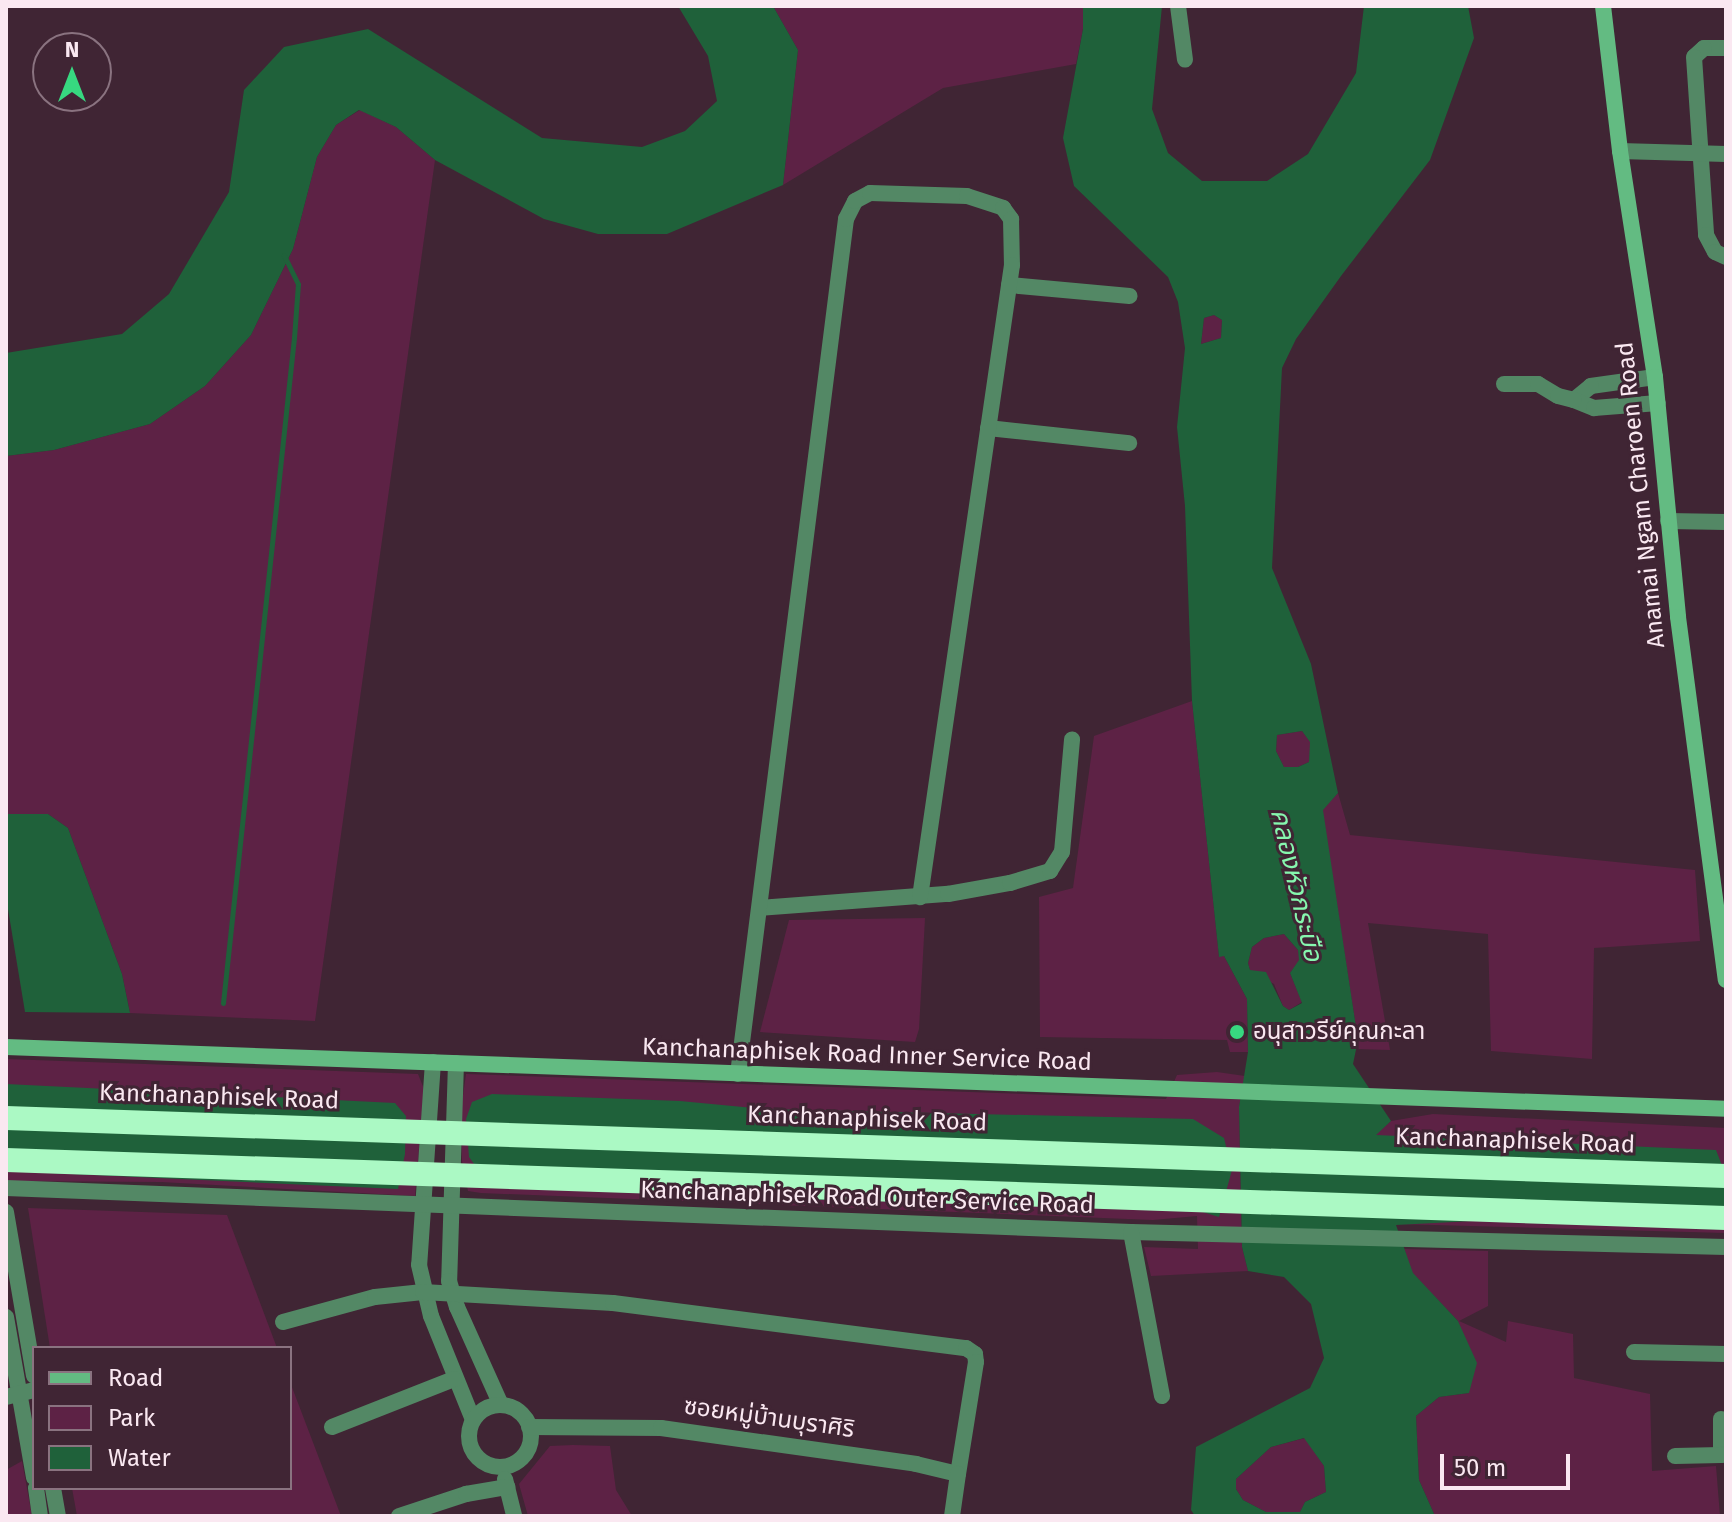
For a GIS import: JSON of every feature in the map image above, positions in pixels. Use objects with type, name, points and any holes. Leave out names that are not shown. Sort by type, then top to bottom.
[{"type":"highway","name":"Kanchanaphisek Road","points":[[6,1118],[1726,1176]]},
{"type":"highway","points":[[6,1160],[1726,1218]]},
{"type":"main road","name":"Anamai Ngam Charoen Road","points":[[1603,6],[1620,151],[1655,377],[1668,521],[1726,980]]},
{"type":"main road","name":"Kanchanaphisek Road Inner Service Road","points":[[6,1047],[1726,1109]]},
{"type":"street","points":[[1178,6],[1185,60]]},
{"type":"street","points":[[1726,48],[1704,48],[1694,57],[1706,235],[1715,252],[1726,257]]},
{"type":"street","points":[[1620,151],[1726,154]]},
{"type":"street","points":[[738,1074],[846,219],[855,201],[870,193],[967,196],[1003,208],[1011,219],[1009,285],[920,897]]},
{"type":"street","points":[[1009,285],[1129,296]]},
{"type":"street","points":[[1574,400],[1591,386],[1655,377]]},
{"type":"street","points":[[1504,384],[1538,384],[1558,396],[1594,408],[1658,403]]},
{"type":"street","points":[[988,428],[1129,443]]},
{"type":"street","points":[[1668,521],[1726,522]]},
{"type":"street","points":[[760,908],[920,897],[1010,883],[1050,871],[1062,852],[1072,739]]},
{"type":"street","points":[[433,1062],[419,1265],[423,1292],[454,1379],[473,1420],[469,1441],[473,1451],[489,1465],[499,1467],[510,1465],[527,1452],[531,1442],[529,1427],[520,1413],[501,1405],[490,1407],[473,1420]]},
{"type":"street","points":[[456,1063],[449,1207],[452,1295],[501,1405]]},
{"type":"street","name":"Kanchanaphisek Road Outer Service Road","points":[[6,1188],[1131,1232],[1726,1247]]},
{"type":"street","points":[[6,1212],[32,1364]]},
{"type":"street","points":[[1131,1232],[1162,1396]]},
{"type":"street","points":[[283,1322],[375,1297],[423,1292],[613,1303],[966,1348],[975,1354],[976,1362],[952,1516]]},
{"type":"street","points":[[6,1317],[32,1466]]},
{"type":"street","points":[[1634,1352],[1726,1354]]},
{"type":"street","points":[[332,1427],[454,1379]]},
{"type":"street","points":[[1675,1456],[1724,1455],[1721,1419]]},
{"type":"street","name":"ซอยหมู่บ้านบุราศิริ","points":[[529,1427],[661,1428],[898,1460],[958,1474]]},
{"type":"street","points":[[499,1467],[514,1516]]},
{"type":"street","points":[[399,1516],[466,1494],[507,1487]]},
{"type":"street","points":[[36,1490],[40,1516]]},
{"type":"street","points":[[53,1490],[58,1516]]},
{"type":"green space","points":[[773,6],[1083,6],[1083,29],[1076,64],[943,88],[783,185],[798,50]]},
{"type":"green space","points":[[360,110],[396,127],[435,160],[315,1021],[130,1013],[122,974],[68,828],[48,814],[6,814],[6,456],[54,450],[150,424],[205,386],[251,335],[293,249],[317,157],[336,125]]},
{"type":"green space","points":[[1214,315],[1222,320],[1221,338],[1201,344],[1204,318]]},
{"type":"green space","points":[[1192,701],[1219,956],[1224,956],[1247,999],[1248,1052],[1230,1052],[1227,1040],[1040,1037],[1039,897],[1073,888],[1094,736]]},
{"type":"green space","points":[[1302,731],[1311,742],[1309,762],[1298,767],[1284,767],[1276,751],[1277,735]]},
{"type":"green space","points":[[1338,793],[1350,835],[1695,870],[1700,941],[1594,948],[1592,1059],[1491,1051],[1488,934],[1368,923],[1390,1050],[1356,1049],[1358,1040],[1322,810]]},
{"type":"green space","points":[[925,918],[919,1029],[915,1042],[760,1032],[789,920]]},
{"type":"green space","points":[[1284,934],[1298,950],[1300,960],[1290,973],[1302,1002],[1289,1010],[1283,1006],[1274,984],[1250,970],[1248,963],[1252,947],[1264,938]]},
{"type":"green space","points":[[6,1059],[418,1074],[424,1089],[415,1196],[161,1182],[6,1181]]},
{"type":"green space","points":[[1217,1072],[1245,1076],[1239,1107],[1242,1247],[1248,1271],[1151,1276],[1144,1247],[1198,1249],[1197,1216],[1153,1220],[481,1193],[468,1191],[462,1161],[461,1110],[466,1074],[1166,1099],[1177,1075]]},
{"type":"green space","points":[[1433,1114],[1726,1128],[1726,1176],[1374,1135],[1391,1121]]},
{"type":"green space","points":[[28,1208],[227,1215],[276,1346],[50,1346]]},
{"type":"green space","points":[[1726,1208],[1726,1233],[1396,1224]]},
{"type":"green space","points":[[1404,1249],[1488,1251],[1488,1306],[1459,1321],[1506,1342],[1508,1321],[1573,1334],[1574,1378],[1650,1394],[1652,1471],[1716,1466],[1720,1516],[1435,1516],[1419,1480],[1416,1416],[1439,1397],[1469,1393],[1458,1321],[1412,1273]]},
{"type":"green space","points":[[292,1387],[341,1516],[77,1516],[72,1490],[292,1490]]},
{"type":"green space","points":[[1305,1438],[1324,1466],[1326,1492],[1305,1502],[1300,1512],[1266,1512],[1243,1500],[1236,1489],[1236,1479],[1271,1447]]},
{"type":"green space","points":[[550,1446],[610,1446],[616,1490],[632,1516],[528,1516],[519,1484]]},
{"type":"green space","points":[[22,1461],[32,1516],[7,1516],[6,1470]]},
{"type":"water","points":[[678,6],[773,6],[798,50],[783,185],[667,234],[598,234],[544,219],[435,160],[396,127],[359,110],[336,125],[317,157],[293,249],[251,335],[205,386],[150,424],[54,450],[6,456],[6,353],[122,334],[169,294],[229,192],[244,90],[284,47],[368,29],[542,138],[642,147],[685,131],[717,101],[708,56]]},
{"type":"water","name":"คลองหัวกระบือ","points":[[1083,6],[1162,6],[1152,109],[1168,153],[1202,181],[1267,181],[1308,154],[1356,73],[1364,6],[1468,6],[1474,38],[1430,160],[1296,339],[1282,368],[1272,568],[1311,664],[1338,793],[1323,810],[1358,1040],[1353,1064],[1391,1121],[1376,1135],[1716,1150],[1726,1176],[1726,1208],[1396,1225],[1413,1273],[1458,1321],[1477,1363],[1469,1393],[1439,1397],[1416,1416],[1419,1480],[1435,1516],[1195,1516],[1191,1510],[1196,1447],[1310,1388],[1324,1358],[1311,1304],[1284,1277],[1248,1271],[1242,1247],[1239,1107],[1248,1052],[1247,999],[1224,956],[1219,957],[1192,701],[1185,506],[1177,427],[1185,348],[1178,302],[1168,277],[1074,186],[1063,138],[1083,29]],"holes":[[[1214,315],[1222,320],[1221,338],[1201,344],[1204,318]],[[1302,731],[1310,742],[1309,762],[1298,767],[1284,767],[1276,751],[1277,735]],[[1284,934],[1298,950],[1299,960],[1290,973],[1302,1003],[1289,1010],[1283,1006],[1266,972],[1250,970],[1248,963],[1252,947],[1264,938]],[[1304,1438],[1324,1466],[1326,1492],[1305,1502],[1300,1512],[1266,1512],[1243,1500],[1236,1489],[1236,1479],[1271,1447]]]},
{"type":"water","points":[[6,814],[48,814],[68,828],[122,974],[130,1013],[25,1012],[6,897]]},
{"type":"water","points":[[6,1084],[395,1103],[406,1116],[405,1154],[398,1189],[6,1171]]},
{"type":"water","points":[[492,1094],[680,1101],[765,1109],[1193,1119],[1224,1138],[1232,1170],[1219,1217],[1190,1208],[742,1198],[490,1186],[469,1157],[466,1119],[472,1102]]},
{"type":"waterway","points":[[223,1003],[294,338],[298,284],[284,255]]},
{"type":"place","name":"อนุสาวรีย์คุณกะลา","points":[[1237,1032]]}]
